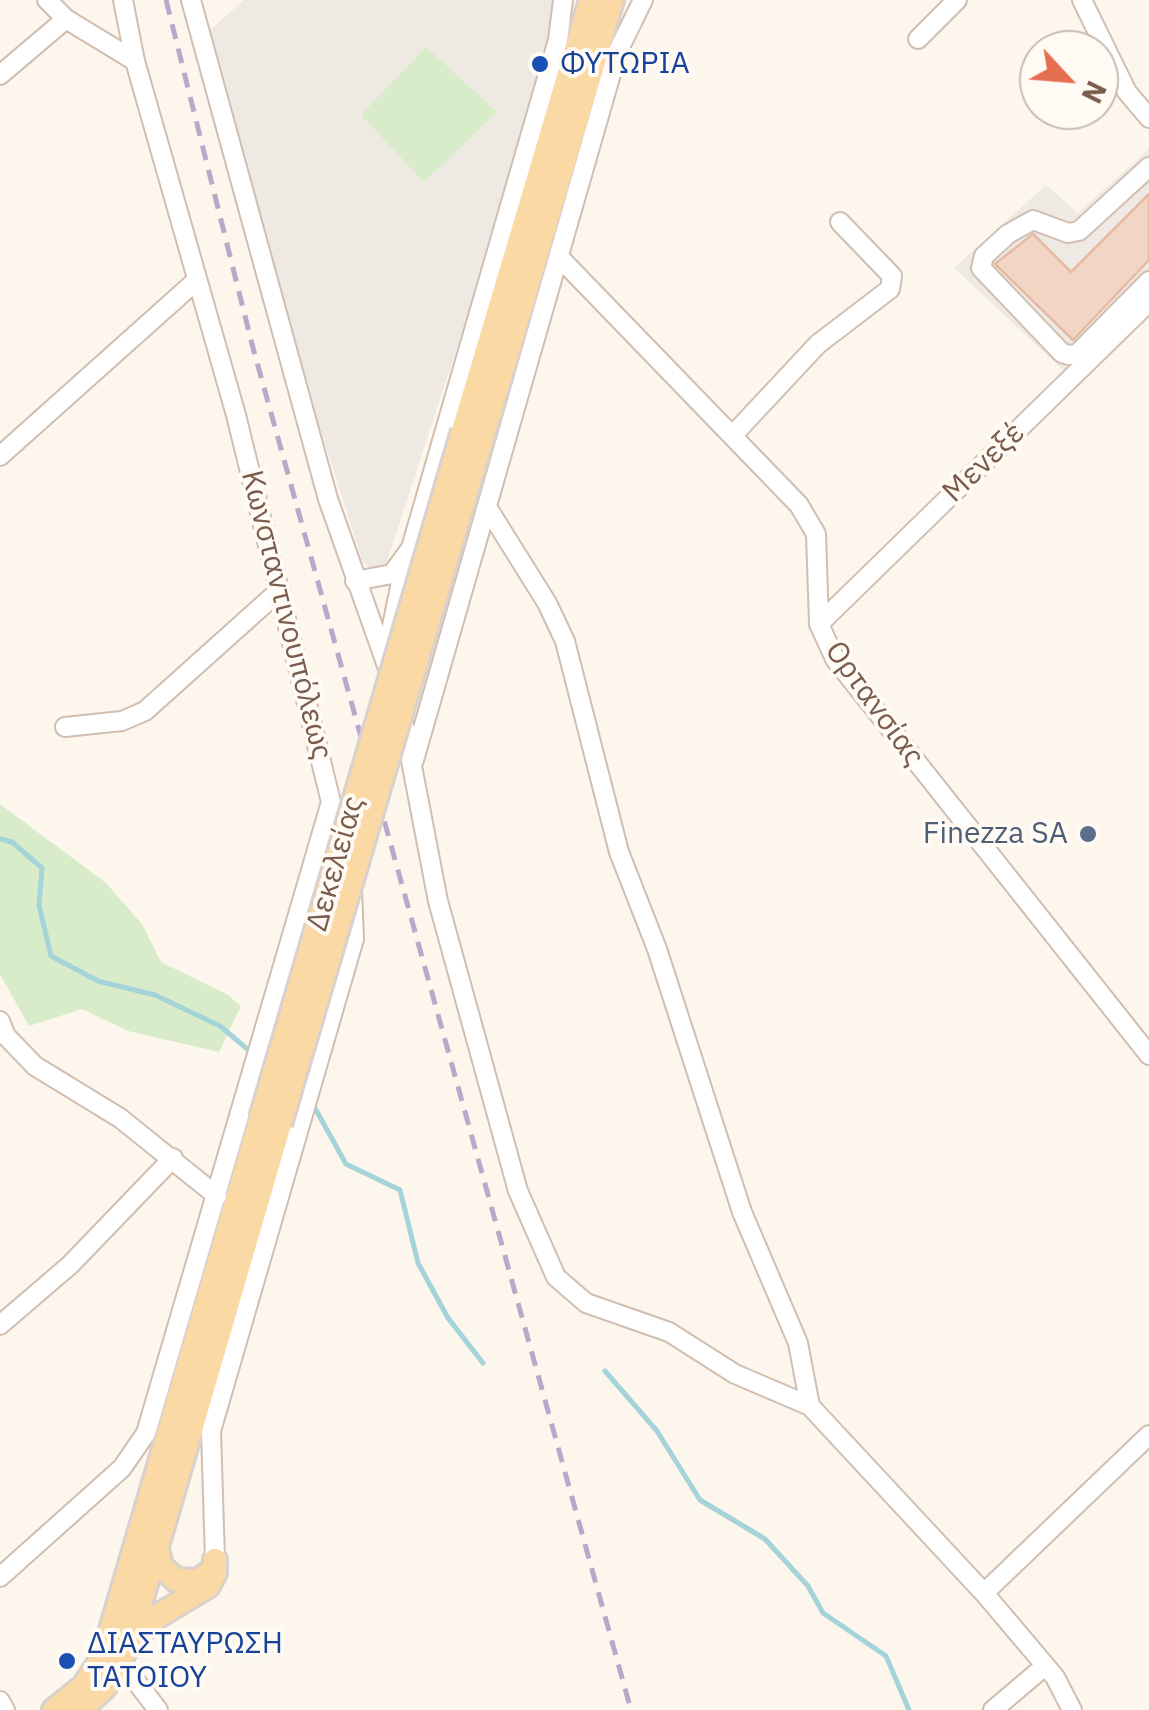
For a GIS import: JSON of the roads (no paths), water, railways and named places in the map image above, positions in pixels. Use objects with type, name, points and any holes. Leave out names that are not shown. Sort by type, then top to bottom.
[{"type":"main road","name":"Δεκελείας","points":[[108,1710],[280,1123],[591,0]]},
{"type":"main road","name":"Δεκελείας","points":[[473,434],[612,0]]},
{"type":"main road","name":"Δεκελείας","points":[[54,1710],[84,1686],[103,1658],[280,1123]]},
{"type":"main road","points":[[156,1546],[167,1575],[186,1584],[209,1573],[215,1560]]},
{"type":"main road","points":[[80,1710],[158,1616],[208,1586],[215,1573],[215,1560]]},
{"type":"street","points":[[47,0],[66,18],[135,61]]},
{"type":"street","name":"Κωνσταντινουπόλεως","points":[[0,1578],[136,1450],[153,1413],[331,802],[280,590],[135,61],[123,0]]},
{"type":"street","points":[[191,0],[355,581],[397,692],[438,901],[518,1191],[556,1277],[586,1303],[669,1332],[735,1374],[810,1406],[984,1593],[1046,1666],[1072,1710]]},
{"type":"street","points":[[385,662],[389,622],[405,562],[558,40],[563,0]]},
{"type":"street","points":[[413,765],[617,54],[642,0]]},
{"type":"street","points":[[918,39],[957,0]]},
{"type":"street","points":[[1082,0],[1127,92],[1149,118]]},
{"type":"street","points":[[0,74],[66,18]]},
{"type":"street","points":[[1149,167],[1079,231],[1068,233],[1033,220],[1008,234],[984,256],[981,268],[1062,353],[1070,355],[1077,354],[1149,281]]},
{"type":"street","points":[[732,436],[808,353],[890,289],[892,276],[840,222]]},
{"type":"street","name":"Ορτανσίας","points":[[559,257],[799,505],[816,534],[819,624],[835,658],[1149,1055]]},
{"type":"street","points":[[0,456],[197,280]]},
{"type":"street","name":"Μενεξέ","points":[[819,624],[1149,302]]},
{"type":"street","points":[[487,507],[538,587],[565,642],[620,852],[657,949],[742,1212],[798,1343],[810,1406]]},
{"type":"street","points":[[355,581],[392,574],[405,562]]},
{"type":"street","points":[[65,727],[122,721],[144,712],[280,590]]},
{"type":"street","points":[[215,1560],[211,1432],[280,1123],[316,1070],[354,939],[350,873],[331,802]]},
{"type":"street","points":[[309,883],[350,873]]},
{"type":"street","points":[[0,1020],[6,1036],[35,1066],[174,1158],[218,1196]]},
{"type":"street","points":[[0,1325],[70,1264],[174,1158]]},
{"type":"street","points":[[984,1593],[1149,1435]]},
{"type":"street","points":[[119,1663],[158,1710]]},
{"type":"street","points":[[993,1710],[1046,1666]]},
{"type":"street","points":[[0,1701],[6,1710]]},
{"type":"waterway","points":[[0,839],[12,842],[42,868],[39,905],[51,956],[98,981],[155,995],[220,1026],[252,1053]]},
{"type":"waterway","points":[[311,1101],[346,1164],[400,1190],[418,1263],[448,1318],[483,1363]]},
{"type":"waterway","points":[[605,1371],[657,1431],[700,1500],[765,1539],[808,1586],[823,1613],[886,1656],[909,1710]]},
{"type":"railway","points":[[166,0],[253,348],[631,1710]]},
{"type":"place","name":"ΦΥΤΩΡΙΑ","points":[[540,64]]},
{"type":"place","name":"Finezza SA","points":[[1088,834]]},
{"type":"place","name":"ΔΙΑΣΤΑΥΡΩΣΗ ΤΑΤΟΙΟΥ","points":[[67,1661]]}]
